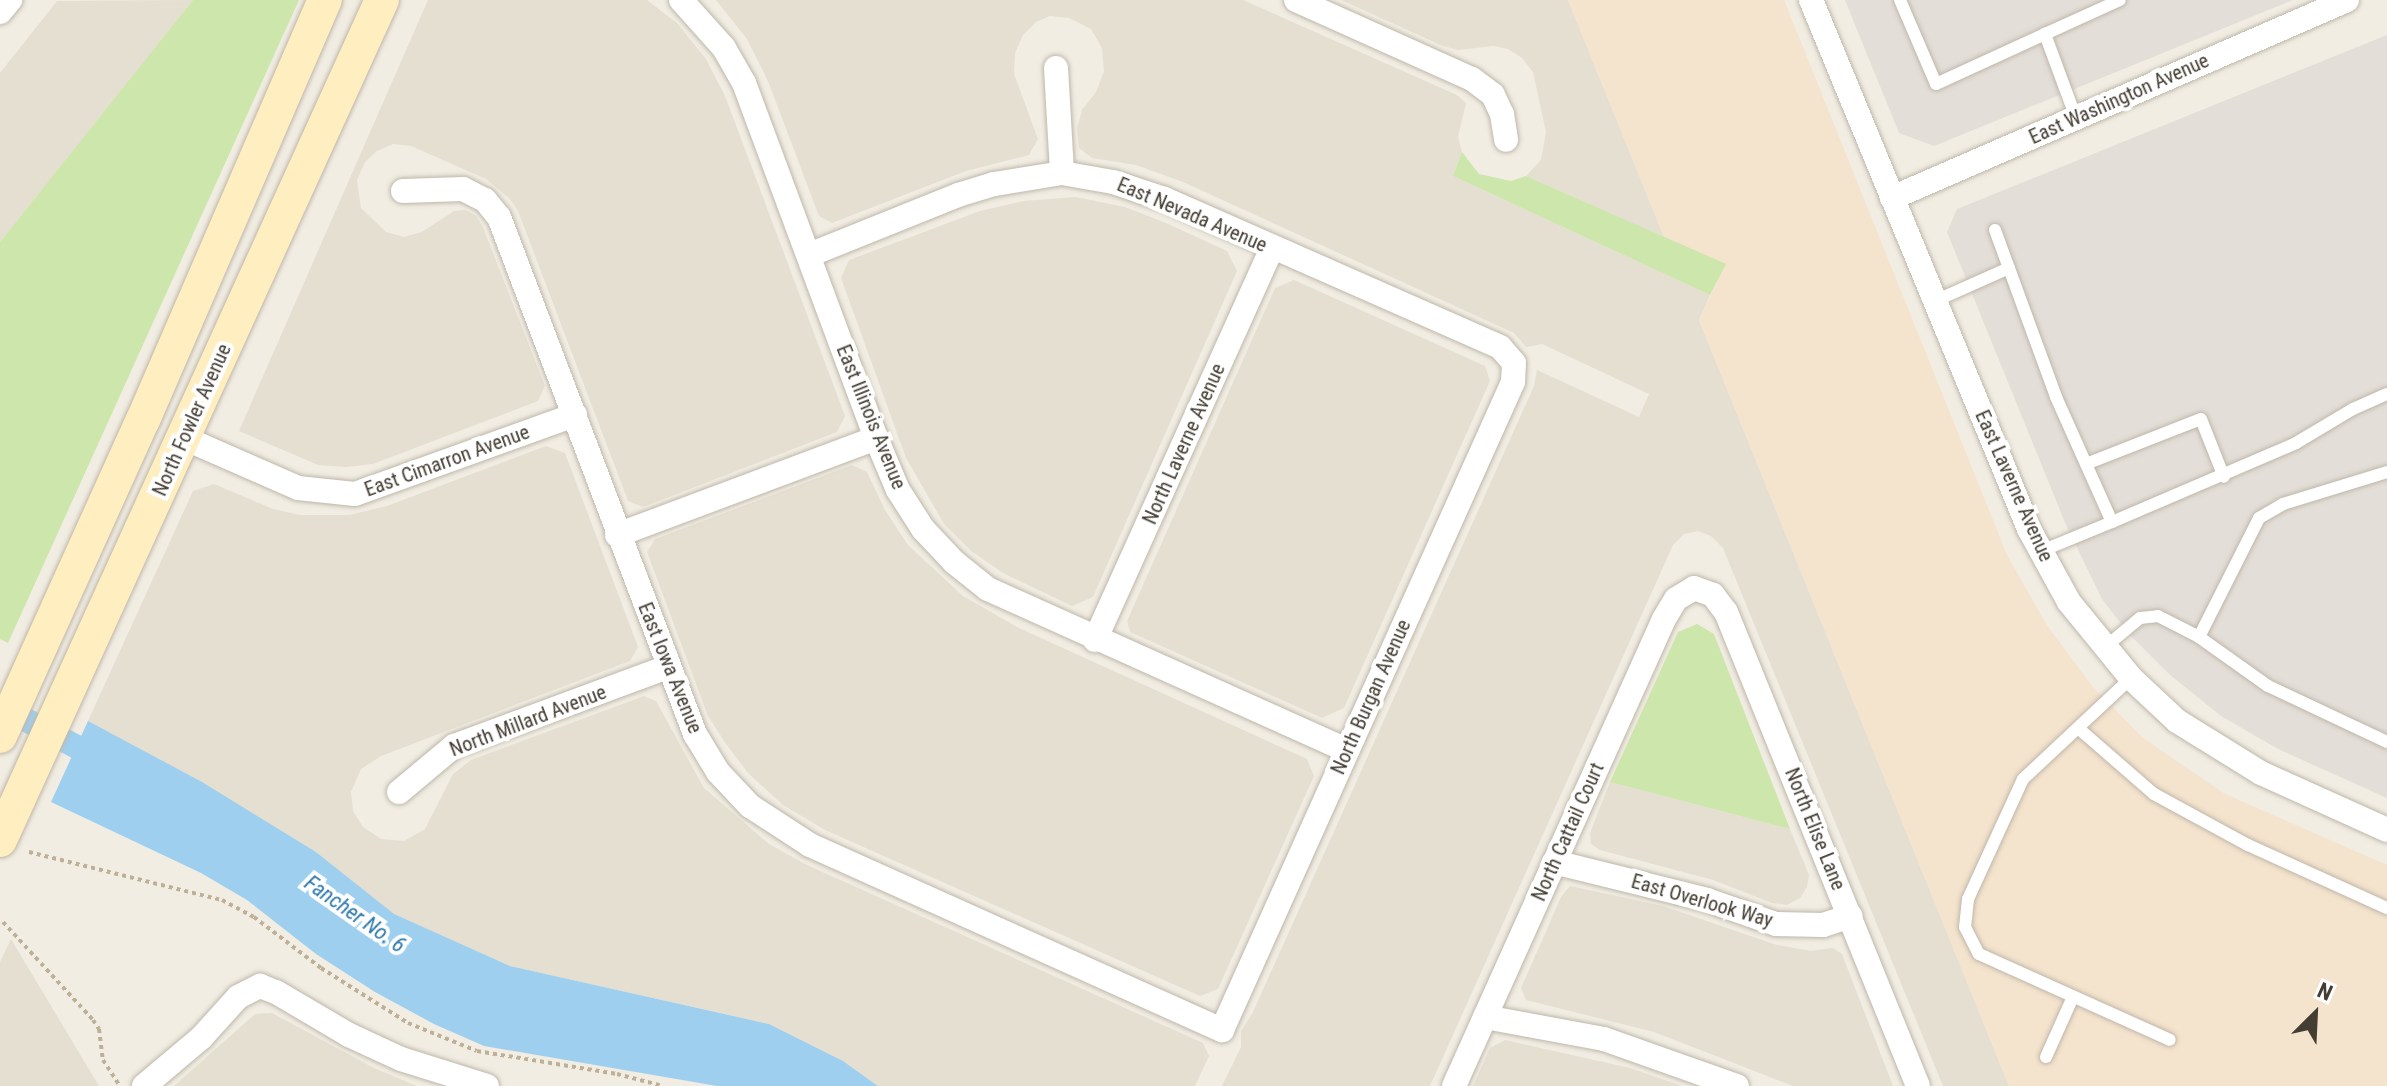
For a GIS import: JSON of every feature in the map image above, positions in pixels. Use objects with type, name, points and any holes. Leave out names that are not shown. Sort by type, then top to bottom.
[{"type":"main road","points":[[8,718],[143,420],[325,0]]},
{"type":"main road","name":"North Fowler Avenue","points":[[15,846],[52,726],[382,0]]},
{"type":"main road","points":[[184,438],[171,424],[170,405],[232,270],[243,188]]},
{"type":"street","points":[[0,12],[10,0]]},
{"type":"street","name":"East Illinois Avenue","points":[[681,0],[724,48],[744,83],[876,438],[898,490],[923,529],[954,562],[988,589],[1095,640],[1347,750]]},
{"type":"street","points":[[1296,0],[1472,79],[1493,95],[1502,114],[1506,140]]},
{"type":"street","name":"East Laverne Avenue","points":[[1811,0],[2039,552],[2069,602],[2131,678],[2177,721],[2261,773],[2387,830]]},
{"type":"street","name":"East Washington Avenue","points":[[1892,198],[2347,0]]},
{"type":"street","points":[[1056,68],[1062,173]]},
{"type":"street","name":"East Nevada Avenue","points":[[809,255],[958,195],[994,184],[1062,173],[1113,182],[1164,199],[1500,347],[1514,363]]},
{"type":"street","name":"East Iowa Avenue","points":[[403,191],[439,187],[463,189],[485,200],[499,217],[695,734],[718,772],[750,806],[782,829],[1222,1030]]},
{"type":"street","name":"North Laverne Avenue","points":[[1095,640],[1272,248]]},
{"type":"street","name":"North Burgan Avenue","points":[[1222,1030],[1513,382],[1514,363]]},
{"type":"street","name":"East Cimarron Avenue","points":[[184,438],[298,488],[355,494],[575,415]]},
{"type":"street","points":[[617,535],[876,438]]},
{"type":"street","name":"North Cattail Court","points":[[1454,1086],[1664,619],[1676,599],[1694,588]]},
{"type":"street","name":"North Elise Lane","points":[[1694,588],[1713,595],[1726,612],[1918,1086]]},
{"type":"street","name":"North Millard Avenue","points":[[399,792],[454,746],[668,667]]},
{"type":"street","name":"East Overlook Way","points":[[1554,862],[1707,900],[1776,924],[1823,925],[1851,916]]},
{"type":"street","points":[[144,1086],[201,1038],[238,997],[260,986],[276,992],[349,1035],[401,1059],[487,1086]]},
{"type":"street","points":[[1485,1017],[1604,1039],[1737,1086]]},
{"type":"lane","points":[[1900,0],[1936,84],[2120,0]]},
{"type":"lane","points":[[2045,34],[2076,118]]},
{"type":"lane","points":[[1995,230],[2056,397],[2112,522]]},
{"type":"lane","points":[[1935,301],[2009,268]]},
{"type":"lane","points":[[2039,552],[2224,477],[2387,394]]},
{"type":"lane","points":[[2086,464],[2201,419],[2224,477]]},
{"type":"lane","points":[[2199,637],[2259,518],[2283,504],[2387,472]]},
{"type":"lane","points":[[2104,648],[2140,618],[2158,616],[2199,637],[2268,686],[2387,742]]},
{"type":"lane","points":[[2131,678],[2023,779],[1968,899],[1965,927],[1979,954],[2170,1040]]},
{"type":"lane","points":[[2078,728],[2154,794],[2248,845],[2387,908]]},
{"type":"lane","points":[[2046,1057],[2073,997]]},
{"type":"path","points":[[15,846],[222,900],[254,917],[357,992],[408,1023],[463,1046],[515,1059],[617,1074],[663,1086]]},
{"type":"path","points":[[3,922],[93,1020],[99,1029],[103,1060],[120,1086]]},
{"type":"shaded area","points":[[193,0],[0,242],[0,73],[57,1]]},
{"type":"shaded area","points":[[428,0],[647,0],[677,23],[706,59],[725,96],[845,416],[837,432],[643,507],[628,501],[518,211],[510,199],[486,179],[411,146],[393,144],[377,151],[365,162],[357,180],[361,208],[386,232],[404,237],[422,232],[454,211],[465,210],[475,215],[482,225],[545,386],[538,401],[373,464],[346,467],[318,465],[239,431]]},
{"type":"shaded area","points":[[716,0],[1243,0],[1457,95],[1466,103],[1458,137],[1462,152],[1453,176],[1710,295],[1699,320],[2009,1086],[1943,1086],[1723,548],[1711,536],[1698,531],[1684,534],[1673,545],[1430,1086],[1222,1086],[1241,1047],[1241,1031],[1252,1014],[1534,386],[1537,370],[1639,417],[1649,394],[1542,344],[1526,347],[1514,333],[1183,182],[1136,165],[1092,158],[1079,148],[1077,128],[1082,110],[1096,92],[1104,72],[1102,48],[1091,29],[1069,18],[1050,16],[1036,22],[1023,35],[1015,53],[1014,74],[1038,139],[1029,155],[966,171],[832,223],[819,216],[768,81],[747,39]]},
{"type":"shaded area","points":[[1341,0],[1568,0],[1664,237],[1526,176],[1541,160],[1546,132],[1533,72],[1522,58],[1508,49],[1494,46],[1458,50],[1443,46]]},
{"type":"shaded area","points":[[1568,0],[1784,0],[2007,555],[2046,624],[2092,686],[2143,738],[2225,794],[2387,865],[2387,1086],[2009,1086],[1699,320],[1725,265],[1664,237]]},
{"type":"shaded area","points":[[1845,0],[2293,0],[1934,146],[1899,133]]},
{"type":"shaded area","points":[[2387,35],[2387,798],[2278,749],[2221,716],[2169,674],[2129,634],[2102,599],[2066,525],[1947,232],[1957,209]]},
{"type":"shaded area","points":[[1076,197],[1125,207],[1227,251],[1237,271],[1093,597],[1072,606],[1003,573],[971,551],[944,524],[906,458],[841,278],[849,260],[980,211],[1024,201]]},
{"type":"shaded area","points":[[1294,280],[1485,366],[1490,381],[1344,708],[1322,718],[1130,632],[1127,621],[1275,288]]},
{"type":"shaded area","points":[[546,446],[565,453],[638,647],[630,661],[381,756],[361,769],[351,792],[353,811],[363,827],[381,839],[404,841],[425,829],[453,774],[471,760],[644,696],[656,701],[704,788],[769,844],[807,865],[1203,1043],[1209,1056],[1195,1086],[878,1086],[843,1061],[769,1024],[510,966],[393,914],[316,852],[88,721],[193,491],[214,484],[273,509],[300,515],[349,515],[387,506]]},
{"type":"shaded area","points":[[852,465],[867,472],[885,510],[908,545],[963,596],[1019,628],[1307,759],[1314,776],[1218,989],[1200,996],[825,830],[783,805],[748,773],[726,744],[708,716],[647,552],[655,539]]},
{"type":"shaded area","points":[[1610,782],[1790,829],[1809,875],[1807,887],[1800,898],[1787,905],[1772,903],[1713,880],[1600,850],[1591,844],[1590,833]]},
{"type":"shaded area","points":[[1570,886],[1663,906],[1777,945],[1811,951],[1833,948],[1842,954],[1893,1086],[1793,1086],[1654,1032],[1526,1000],[1521,988],[1561,897]]},
{"type":"shaded area","points":[[11,939],[99,1086],[0,1086],[0,962]]},
{"type":"shaded area","points":[[272,1013],[374,1068],[417,1086],[174,1086],[255,1014]]},
{"type":"shaded area","points":[[1505,1040],[1630,1068],[1682,1086],[1473,1086],[1490,1048]]},
{"type":"green space","points":[[193,0],[299,0],[8,643],[0,639],[0,242]]},
{"type":"green space","points":[[1462,152],[1479,174],[1511,181],[1526,176],[1726,264],[1710,295],[1453,176]]},
{"type":"green space","points":[[1697,624],[1714,634],[1790,829],[1610,782],[1678,632]]},
{"type":"water","points":[[88,721],[202,782],[316,852],[394,914],[510,966],[769,1024],[843,1061],[878,1086],[717,1086],[484,1046],[434,1024],[375,992],[316,954],[247,900],[201,873],[51,802]]},
{"type":"waterway","name":"Fancher No. 6","points":[[0,706],[103,761]]}]
